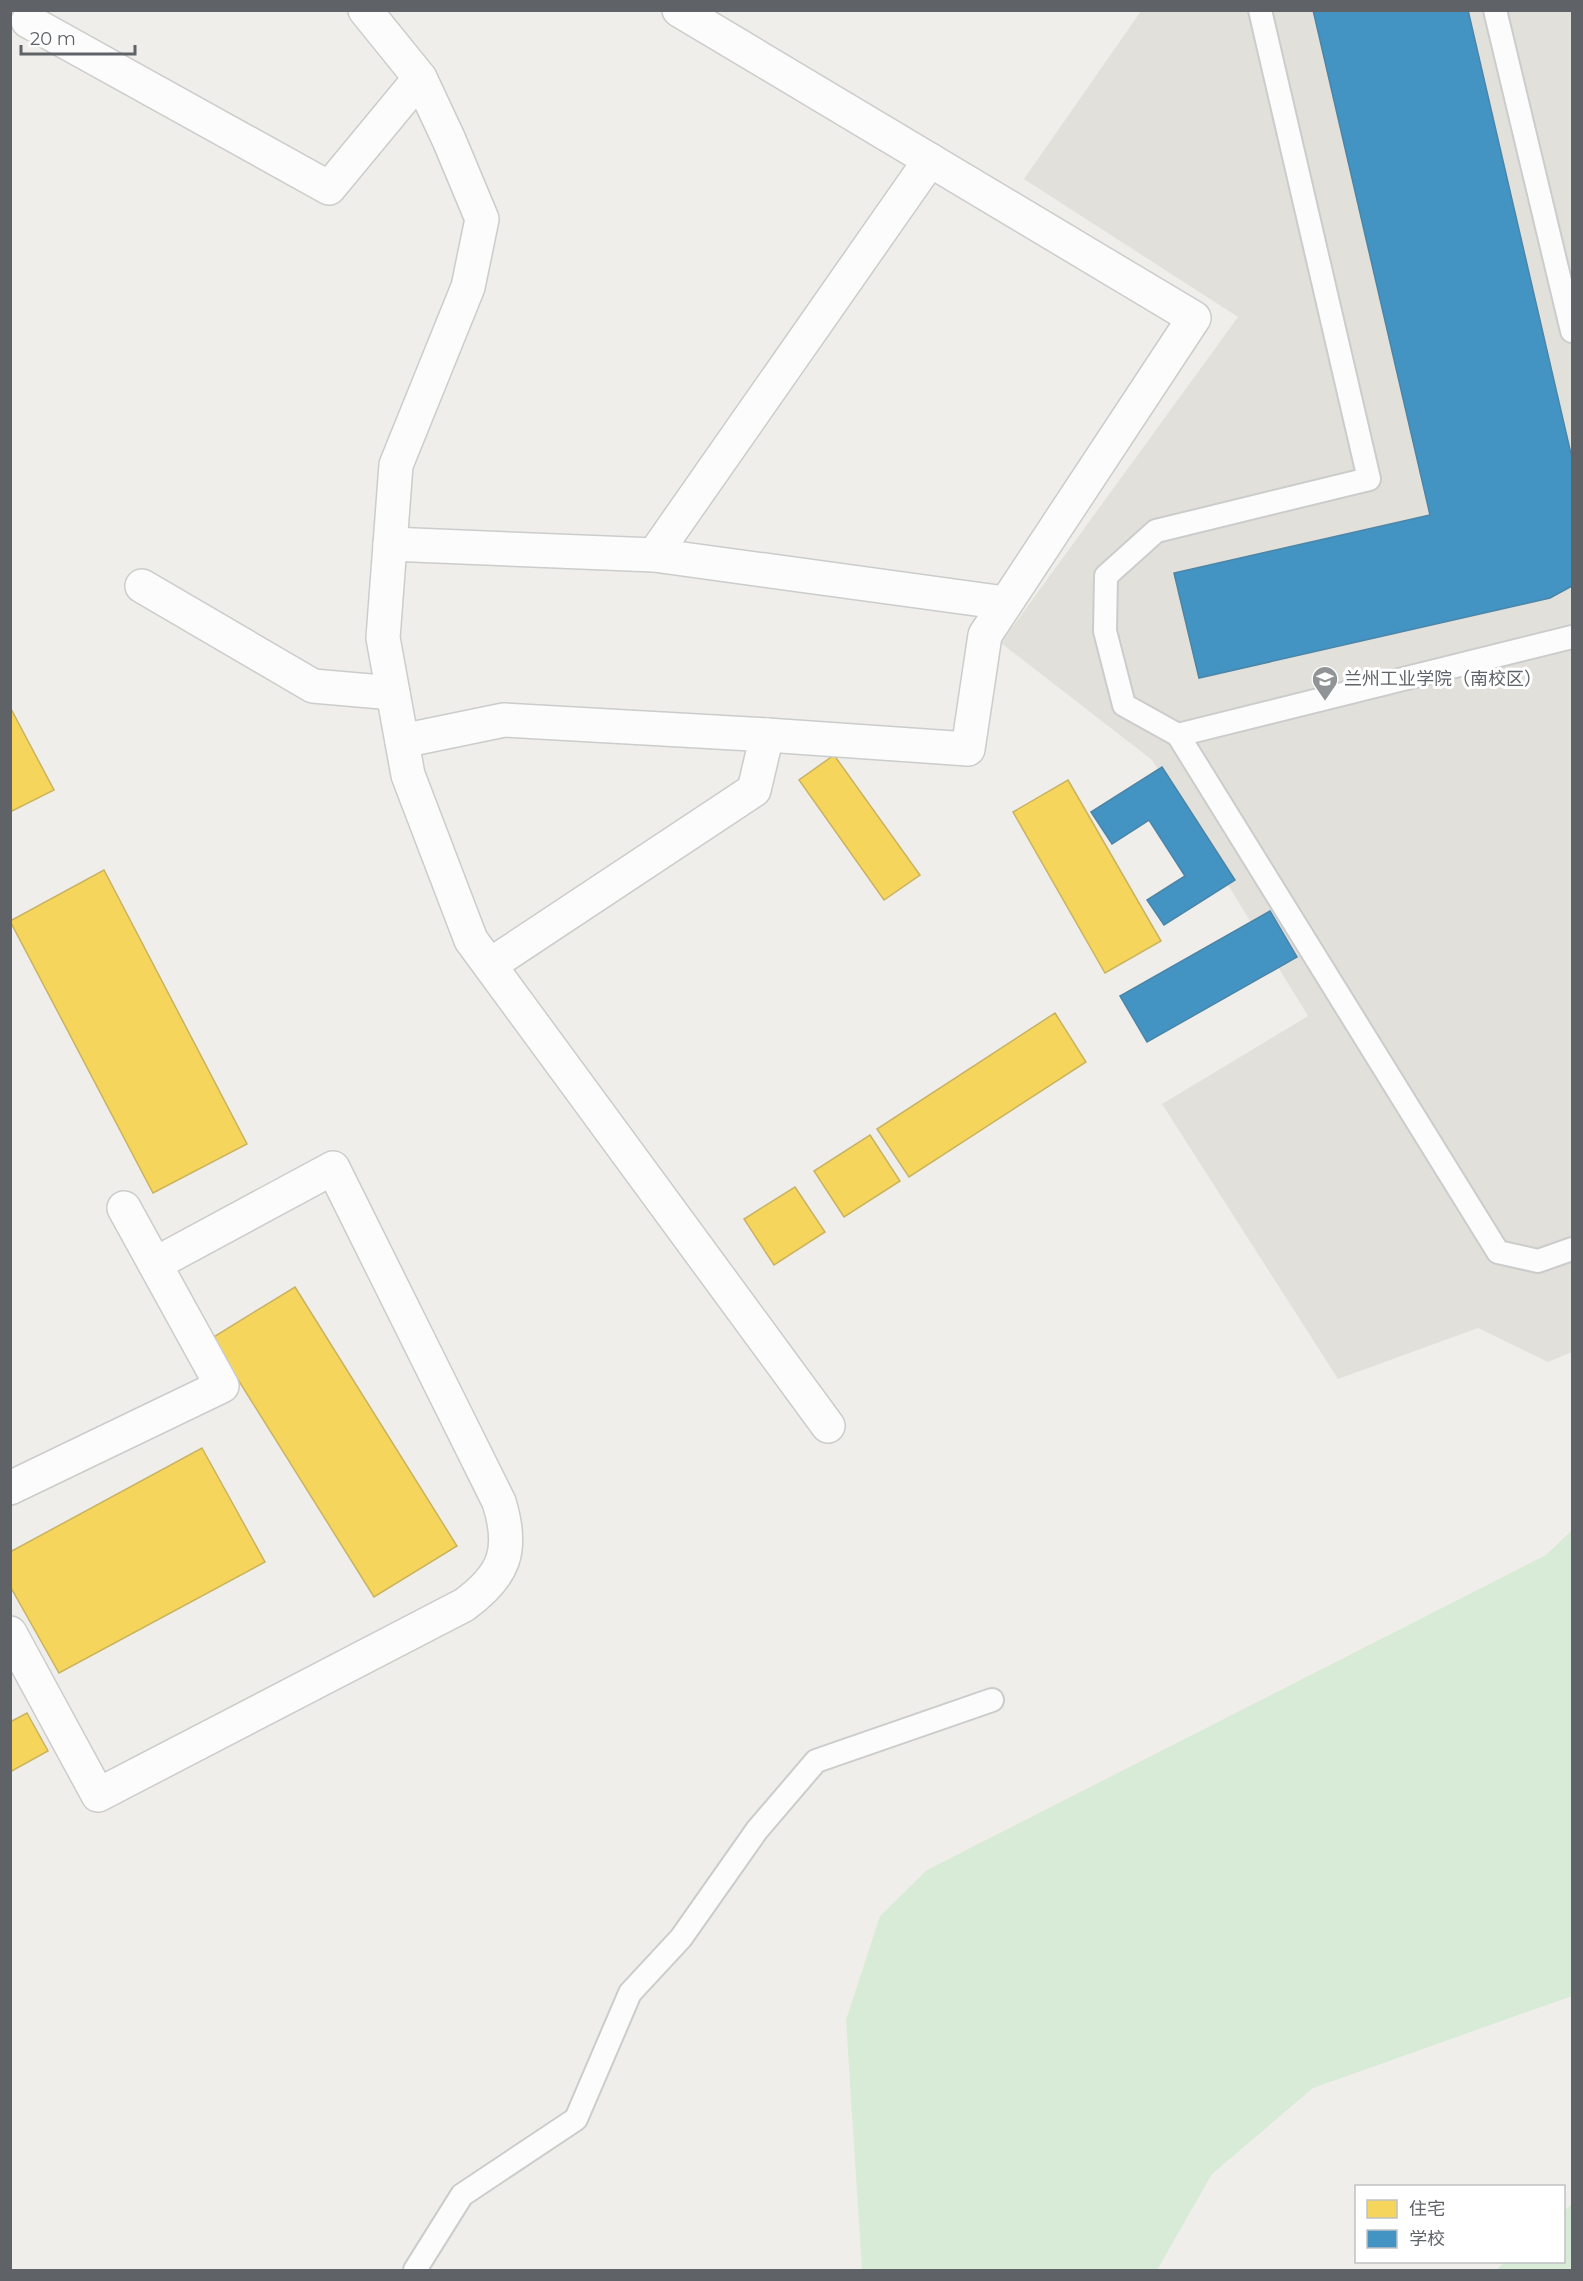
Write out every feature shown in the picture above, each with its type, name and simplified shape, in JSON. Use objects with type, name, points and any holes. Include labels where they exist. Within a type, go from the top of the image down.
[{"type":"street","points":[[365,10],[420,78],[482,219],[468,287],[396,465],[382,639],[408,775],[471,940],[828,1425]]},
{"type":"street","points":[[402,741],[504,720],[968,749],[985,634],[1194,318],[679,10]]},
{"type":"street","points":[[29,21],[329,188],[420,78]]},
{"type":"street","points":[[654,555],[930,160]]},
{"type":"street","points":[[390,544],[654,555],[1005,603]]},
{"type":"street","points":[[142,586],[313,686],[393,693]]},
{"type":"street","points":[[490,965],[754,790],[767,735]]},
{"type":"street","points":[[10,1633],[98,1795],[464,1605],[484,1590],[498,1572],[506,1549],[506,1525],[499,1502],[333,1168],[155,1264]]},
{"type":"street","points":[[10,1488],[222,1386],[124,1208]]},
{"type":"lane","points":[[1260,10],[1369,478],[1156,531],[1106,576],[1105,631],[1124,705],[1178,735],[1498,1252],[1538,1261],[1572,1249]]},
{"type":"lane","points":[[1495,10],[1572,331]]},
{"type":"lane","points":[[1178,735],[1572,637]]},
{"type":"lane","points":[[415,2271],[462,2195],[576,2119],[630,1993],[681,1938],[757,1830],[816,1761],[992,1700]]},
{"type":"shaded area","name":"兰州工业学院（南校区）","points":[[1141,11],[1572,11],[1572,1352],[1548,1362],[1478,1328],[1338,1379],[1162,1104],[1308,1016],[1152,760],[1001,643],[1238,317],[1024,179]]},
{"type":"green space","points":[[1572,1530],[1572,1996],[1313,2088],[1212,2174],[1157,2270],[862,2270],[846,2020],[880,1916],[927,1870],[1546,1555]]},
{"type":"green space","points":[[1572,2204],[1572,2270],[1497,2270],[1503,2263],[1565,2263],[1565,2210]]},
{"type":"building: 住宅","points":[[10,707],[54,790],[10,812]]},
{"type":"building: 住宅","points":[[834,755],[920,875],[884,900],[799,780]]},
{"type":"building: 住宅","points":[[1068,780],[1161,941],[1105,973],[1013,812]]},
{"type":"building: 住宅","points":[[104,870],[247,1144],[153,1193],[10,921]]},
{"type":"building: 住宅","points":[[1055,1013],[1086,1062],[909,1177],[877,1129]]},
{"type":"building: 住宅","points":[[870,1135],[900,1181],[844,1217],[814,1171]]},
{"type":"building: 住宅","points":[[795,1187],[825,1232],[774,1265],[744,1219]]},
{"type":"building: 住宅","points":[[295,1287],[457,1546],[374,1597],[212,1338]]},
{"type":"building: 住宅","points":[[202,1448],[265,1562],[59,1673],[10,1586],[10,1552]]},
{"type":"building: 住宅","points":[[27,1713],[48,1751],[10,1772],[10,1722]]},
{"type":"building: 学校","points":[[1313,10],[1468,10],[1572,458],[1572,586],[1550,598],[1199,678],[1174,573],[1430,515]]},
{"type":"building: 学校","points":[[1162,767],[1235,880],[1164,925],[1147,900],[1185,876],[1149,820],[1112,844],[1091,812]]},
{"type":"building: 学校","points":[[1270,911],[1297,957],[1147,1042],[1120,996]]},
{"type":"place","name":"兰州工业学院（南校区）","points":[[1325,702]]}]
